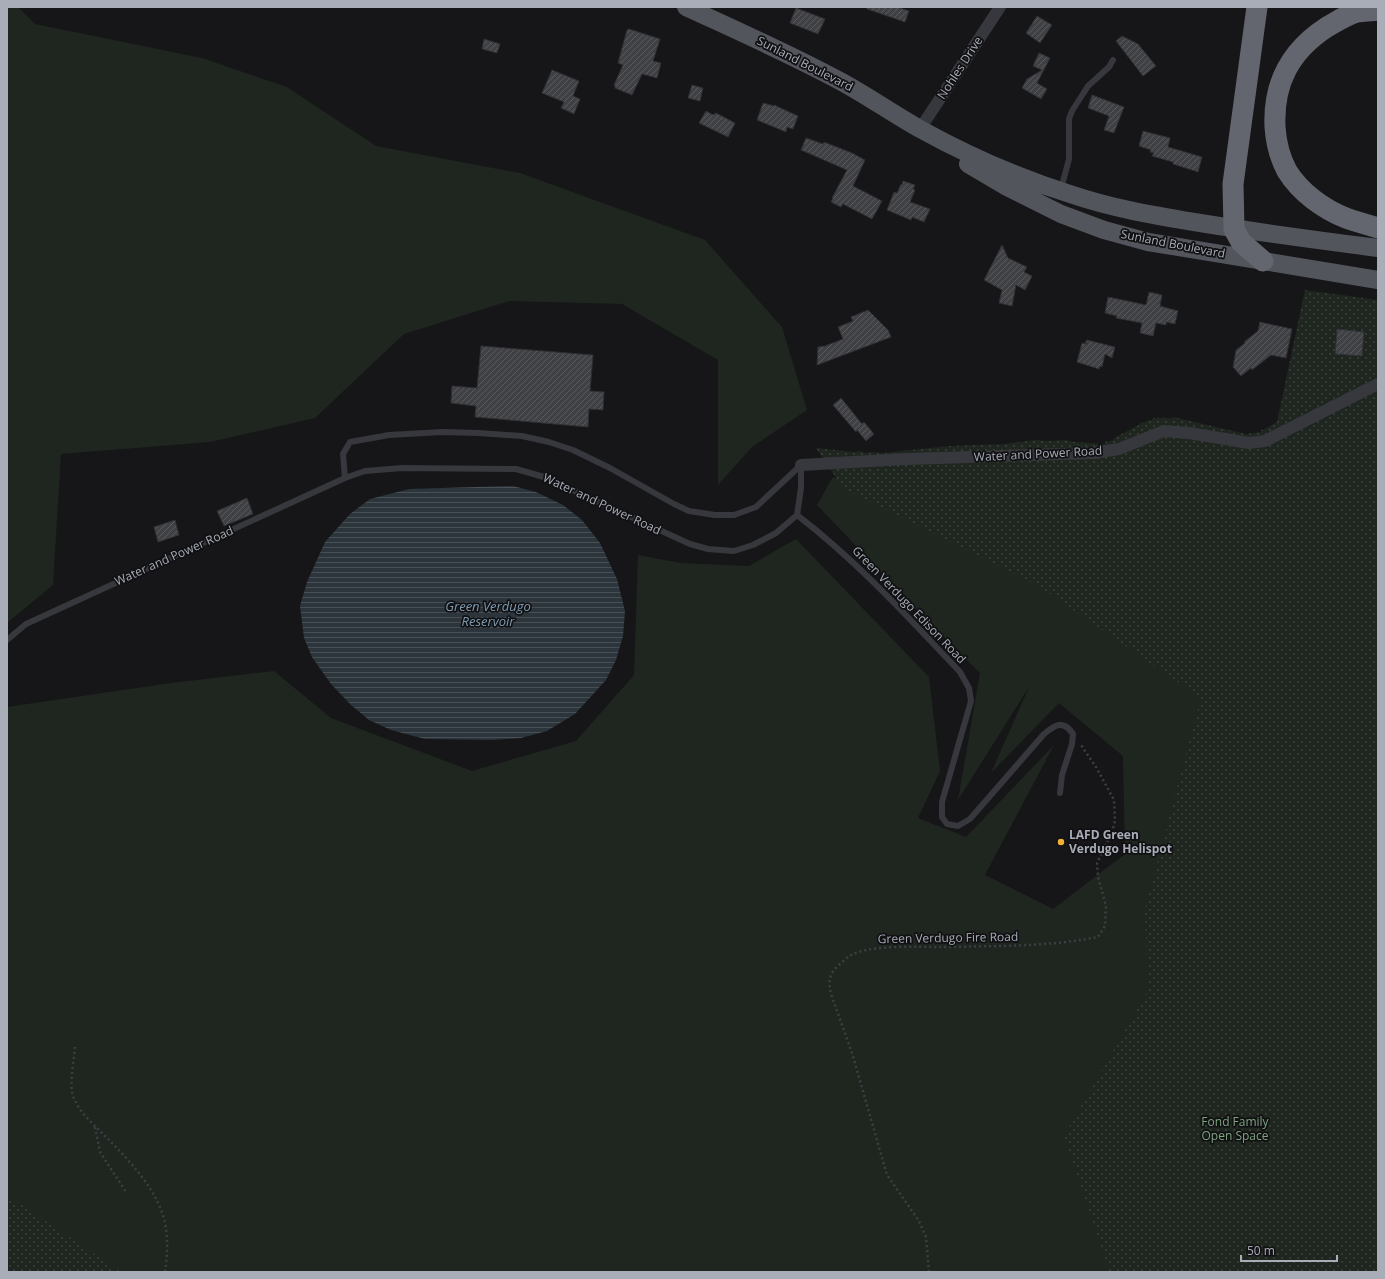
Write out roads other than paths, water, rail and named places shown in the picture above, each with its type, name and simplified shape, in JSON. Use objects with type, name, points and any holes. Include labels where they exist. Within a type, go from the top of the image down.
[{"type":"highway","points":[[1257,7],[1233,184],[1234,229],[1241,242],[1263,261]]},
{"type":"highway","points":[[1378,10],[1356,12],[1337,21],[1316,34],[1301,48],[1290,62],[1282,80],[1276,99],[1275,117],[1276,136],[1280,155],[1287,171],[1310,197],[1345,218],[1378,228]]},
{"type":"main road","name":"Sunland Boulevard","points":[[686,7],[810,65],[861,92],[920,129],[959,149],[1011,172],[1061,191],[1111,207],[1234,229],[1378,248]]},
{"type":"main road","name":"Sunland Boulevard","points":[[920,129],[953,155],[1006,186],[1061,214],[1104,230],[1148,242],[1378,280]]},
{"type":"street","name":"Nohles Drive","points":[[920,129],[1000,7]]},
{"type":"street","name":"Water and Power Road","points":[[801,465],[906,459],[1094,453],[1119,449],[1164,431],[1189,433],[1249,443],[1265,441],[1378,384]]},
{"type":"lane","points":[[1061,191],[1069,159],[1069,119],[1072,111],[1088,86],[1109,67],[1113,60]]},
{"type":"lane","points":[[345,478],[342,454],[350,442],[389,435],[443,432],[522,436],[549,442],[573,450],[610,468],[689,511],[715,515],[734,515],[756,507],[801,465]]},
{"type":"lane","points":[[797,515],[801,488],[801,465]]},
{"type":"lane","name":"Water and Power Road","points":[[7,640],[26,624],[345,478],[365,471],[402,468],[516,469],[551,479],[690,544],[708,549],[734,551],[753,545],[776,533],[797,515]]},
{"type":"lane","name":"Green Verdugo Edison Road","points":[[797,515],[840,550],[868,576],[960,672],[969,688],[972,701],[942,802],[942,817],[946,824],[958,826],[970,819],[1044,734],[1053,726],[1062,724],[1068,727],[1073,734],[1072,744],[1062,775],[1060,793]]},
{"type":"water","name":"Green Verdugo Reservoir","points":[[513,486],[536,492],[563,505],[582,520],[600,543],[617,579],[625,611],[623,636],[616,660],[606,680],[575,714],[547,731],[521,738],[493,740],[425,739],[391,730],[369,720],[351,705],[331,684],[312,657],[304,638],[300,606],[307,582],[325,542],[350,514],[370,499],[409,489]]},
{"type":"place","name":"LAFD Green Verdugo Helispot","points":[[1061,842]]},
{"type":"park label","name":"Fond Family Open Space","points":[[1235,1129]]}]
